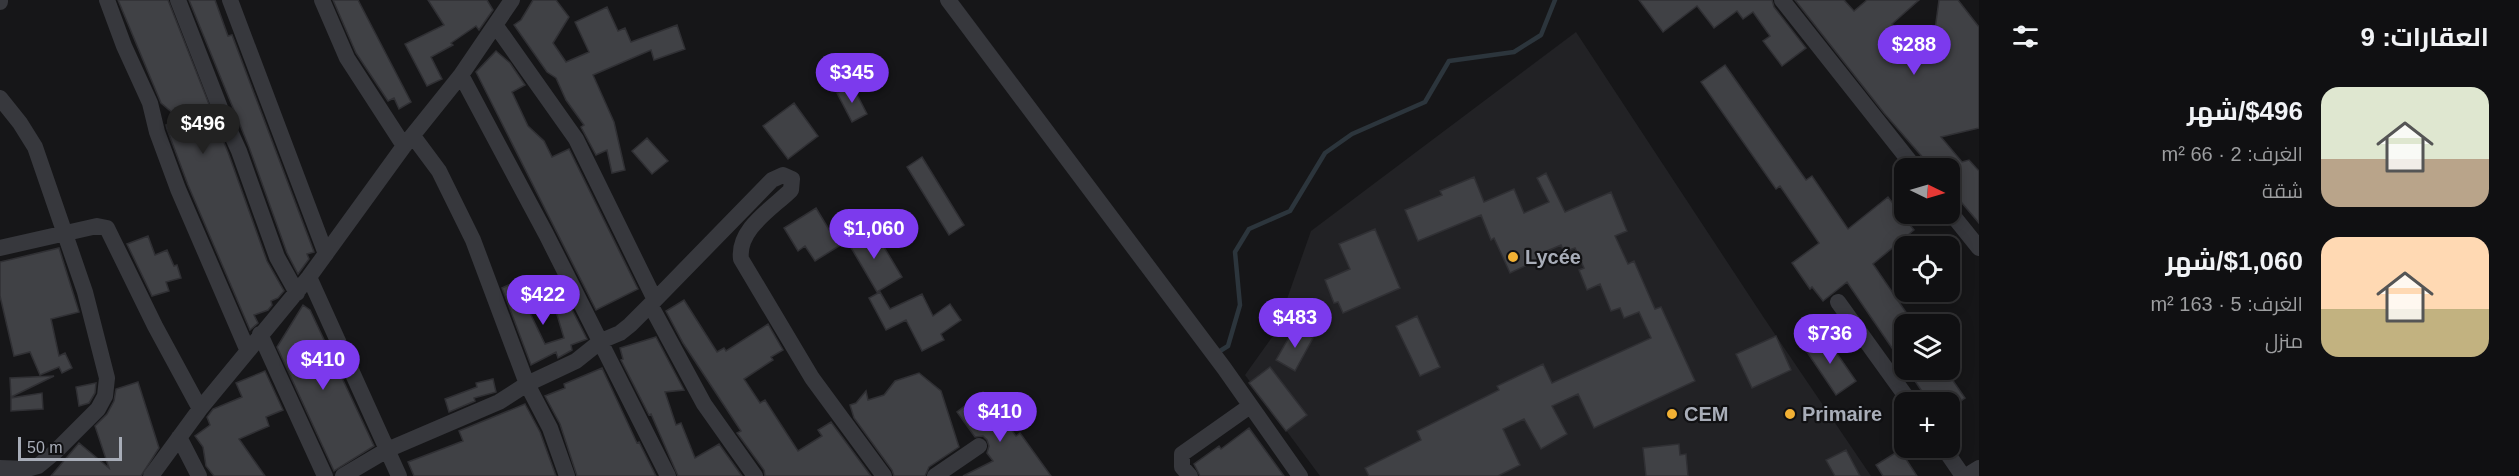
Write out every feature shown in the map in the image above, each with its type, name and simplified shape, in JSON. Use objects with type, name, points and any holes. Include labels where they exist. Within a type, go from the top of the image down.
[{"type":"street","points":[[107,0],[124,46],[150,103],[157,132],[178,189],[247,349]]},
{"type":"street","points":[[178,0],[224,118],[246,167],[277,257],[297,293]]},
{"type":"street","points":[[230,0],[326,254]]},
{"type":"street","points":[[322,0],[347,58],[409,141],[439,171],[472,240],[527,384],[550,428],[567,476]]},
{"type":"street","points":[[948,0],[1300,476]]},
{"type":"street","points":[[1782,0],[1907,158]]},
{"type":"street","points":[[151,476],[247,349],[297,293],[409,141],[461,75],[496,26],[505,4]]},
{"type":"street","points":[[496,26],[576,139],[653,303],[704,404],[755,476]]},
{"type":"street","points":[[461,75],[601,341],[668,476]]},
{"type":"street","points":[[0,98],[35,147],[85,292],[106,378],[105,396],[98,409],[84,425],[38,466],[27,469],[0,468]]},
{"type":"street","points":[[343,476],[387,450],[499,402],[527,384],[576,361],[601,341],[620,333],[653,303],[772,180],[783,175],[792,179],[791,190],[766,211],[744,239],[741,246],[741,259],[812,378],[884,476]]},
{"type":"street","points":[[1960,224],[1979,248]]},
{"type":"street","points":[[0,248],[97,226],[107,228],[155,326],[200,409]]},
{"type":"street","points":[[309,277],[399,476]]},
{"type":"street","points":[[1838,302],[1903,392]]},
{"type":"street","points":[[260,334],[325,476]]},
{"type":"street","points":[[1190,476],[1182,466],[1182,454],[1250,406]]},
{"type":"street","points":[[179,437],[200,476]]},
{"type":"street","points":[[935,476],[979,446]]},
{"type":"street","points":[[1951,458],[1965,476],[1979,468]]},
{"type":"shaded area","name":"Lycée","points":[[1576,32],[1871,476],[1320,476],[1245,375],[1275,333],[1311,231]]},
{"type":"building","points":[[118,0],[168,0],[229,155],[267,261],[284,291],[278,298],[271,301],[272,305],[268,310],[254,315],[258,323],[250,330],[188,185],[167,129],[166,125],[181,120],[161,103]]},
{"type":"building","points":[[189,0],[215,0],[228,36],[232,35],[314,252],[307,254],[309,259],[298,274],[287,253],[249,147]]},
{"type":"building","points":[[333,0],[358,0],[411,102],[399,109],[394,98],[388,101],[356,53]]},
{"type":"building","points":[[428,0],[487,0],[493,10],[479,30],[476,26],[451,43],[453,45],[431,57],[442,79],[427,86],[405,44],[444,25]]},
{"type":"building","points":[[533,0],[556,0],[569,17],[553,43],[566,62],[589,52],[575,22],[607,7],[618,31],[625,28],[631,42],[677,25],[685,49],[654,60],[651,50],[593,75],[614,122],[625,170],[612,173],[607,150],[596,155],[581,127],[584,125],[566,100],[556,78],[547,72],[514,25],[521,20]]},
{"type":"building","points":[[1639,0],[1772,0],[1774,7],[1806,48],[1782,66],[1763,41],[1770,36],[1753,12],[1743,19],[1737,11],[1714,28],[1697,6],[1663,32]]},
{"type":"building","points":[[1795,0],[1844,0],[1854,11],[1867,0],[1919,0],[1892,24],[1913,48],[1944,41],[1935,30],[1939,0],[1958,0],[1979,27],[1979,128],[1941,137],[1959,158],[1923,158],[1884,113]]},
{"type":"building","points":[[496,51],[510,63],[525,85],[512,92],[528,126],[544,141],[552,157],[569,149],[638,289],[596,310],[476,72]]},
{"type":"building","points":[[1725,65],[1806,180],[1812,176],[1848,229],[1888,197],[1894,205],[1894,224],[1909,224],[1914,230],[1907,236],[1894,236],[1894,247],[1873,264],[1894,295],[1894,302],[1899,302],[1907,314],[1894,314],[1894,351],[1847,282],[1823,301],[1812,287],[1810,289],[1792,263],[1819,243],[1780,186],[1776,189],[1701,82]]},
{"type":"building","points":[[852,85],[867,114],[852,122],[837,93]]},
{"type":"building","points":[[794,103],[818,136],[788,159],[763,126]]},
{"type":"building","points":[[647,138],[668,161],[652,174],[632,151]]},
{"type":"building","points":[[922,157],[964,225],[949,235],[907,167]]},
{"type":"building","points":[[1960,160],[1962,162],[1969,160],[1979,171],[1979,223],[1960,201]]},
{"type":"building","points":[[1546,173],[1565,212],[1611,192],[1627,231],[1615,236],[1628,264],[1634,261],[1655,309],[1661,307],[1695,381],[1594,428],[1578,394],[1552,406],[1567,434],[1541,449],[1524,419],[1503,429],[1520,465],[1498,476],[1369,476],[1365,468],[1421,440],[1417,431],[1499,390],[1497,386],[1543,364],[1552,383],[1651,338],[1639,312],[1624,318],[1620,308],[1611,311],[1600,284],[1587,290],[1579,270],[1584,268],[1575,248],[1564,252],[1561,245],[1540,254],[1542,258],[1510,273],[1494,238],[1491,240],[1481,215],[1418,241],[1405,210],[1442,195],[1440,191],[1474,177],[1484,202],[1514,189],[1524,213],[1549,202],[1537,178]]},
{"type":"building","points":[[816,208],[839,246],[815,261],[805,246],[798,251],[784,228]]},
{"type":"building","points":[[1375,229],[1400,288],[1343,313],[1338,302],[1334,303],[1325,280],[1350,269],[1339,244]]},
{"type":"building","points":[[862,230],[867,237],[875,232],[902,277],[877,292],[846,239]]},
{"type":"building","points":[[148,236],[155,255],[167,250],[174,266],[177,265],[181,278],[166,282],[169,291],[152,296],[127,244]]},
{"type":"building","points":[[59,248],[79,312],[51,319],[59,356],[65,353],[72,368],[62,373],[59,367],[40,375],[30,352],[14,356],[0,296],[0,262]]},
{"type":"building","points":[[515,282],[545,344],[564,338],[552,298],[564,294],[587,339],[571,345],[572,350],[558,358],[556,352],[531,365],[502,288]]},
{"type":"building","points":[[880,292],[890,309],[922,294],[933,316],[950,304],[961,320],[941,334],[944,340],[922,351],[906,320],[886,330],[869,298]]},
{"type":"building","points":[[684,300],[717,352],[724,348],[726,351],[768,324],[783,350],[771,357],[773,360],[744,379],[760,403],[765,400],[798,451],[822,436],[818,430],[831,422],[871,476],[765,476],[764,470],[737,433],[741,431],[683,343],[666,311]]},
{"type":"building","points":[[303,305],[310,310],[374,446],[334,471],[277,347]]},
{"type":"building","points":[[1417,316],[1440,367],[1420,376],[1396,326]]},
{"type":"building","points":[[1295,327],[1313,338],[1295,371],[1276,360]]},
{"type":"building","points":[[1824,335],[1856,381],[1836,395],[1805,349]]},
{"type":"building","points":[[1776,336],[1791,370],[1752,388],[1736,354]]},
{"type":"building","points":[[656,337],[684,390],[665,392],[676,425],[681,423],[695,458],[719,444],[742,476],[678,476],[651,414],[649,415],[621,360],[623,359],[620,348]]},
{"type":"building","points":[[1270,367],[1307,415],[1286,431],[1249,383]]},
{"type":"building","points":[[602,368],[637,443],[639,442],[656,476],[577,476],[560,424],[545,396],[565,388],[564,384]]},
{"type":"building","points":[[265,371],[283,410],[266,417],[269,426],[239,439],[265,476],[214,476],[206,466],[203,447],[195,436],[210,425],[207,417],[213,409],[242,397],[236,383]]},
{"type":"building","points":[[919,373],[941,391],[959,447],[929,467],[925,476],[894,476],[854,418],[850,405],[856,403],[866,391],[868,400],[884,395],[895,381]]},
{"type":"building","points":[[54,376],[11,397],[10,378]]},
{"type":"building","points":[[493,379],[496,392],[474,398],[475,401],[449,412],[445,399],[477,387],[476,383]]},
{"type":"building","points":[[1914,380],[1953,380],[1965,398],[1960,401],[1960,392],[1922,392]]},
{"type":"building","points":[[138,382],[159,448],[141,476],[51,476],[79,443],[109,468],[95,426],[107,414],[114,401],[116,389]]},
{"type":"building","points":[[96,383],[95,393],[89,403],[79,406],[76,387]]},
{"type":"building","points":[[983,392],[1016,436],[1020,433],[1051,476],[963,476],[993,461],[987,453],[989,446],[987,440],[983,436],[975,437],[957,412]]},
{"type":"building","points":[[42,393],[43,409],[11,411],[11,398]]},
{"type":"building","points":[[525,404],[540,432],[556,476],[414,476],[408,462],[463,441],[459,431]]},
{"type":"building","points":[[1249,428],[1284,476],[1200,476],[1194,464],[1219,446],[1221,449]]},
{"type":"building","points":[[1679,444],[1680,455],[1686,454],[1688,476],[1646,476],[1643,448]]},
{"type":"building","points":[[1846,450],[1860,476],[1835,476],[1826,460]]},
{"type":"building","points":[[1894,454],[1894,458],[1905,458],[1917,476],[1883,476],[1876,465]]},
{"type":"waterway","points":[[1220,351],[1228,346],[1240,305],[1235,252],[1249,229],[1290,211],[1325,153],[1352,134],[1425,102],[1449,61],[1514,52],[1541,35],[1555,0]]},
{"type":"place","name":"Lycée","points":[[1513,257]]},
{"type":"place","name":"CEM","points":[[1672,414]]},
{"type":"place","name":"Primaire","points":[[1790,414]]}]
